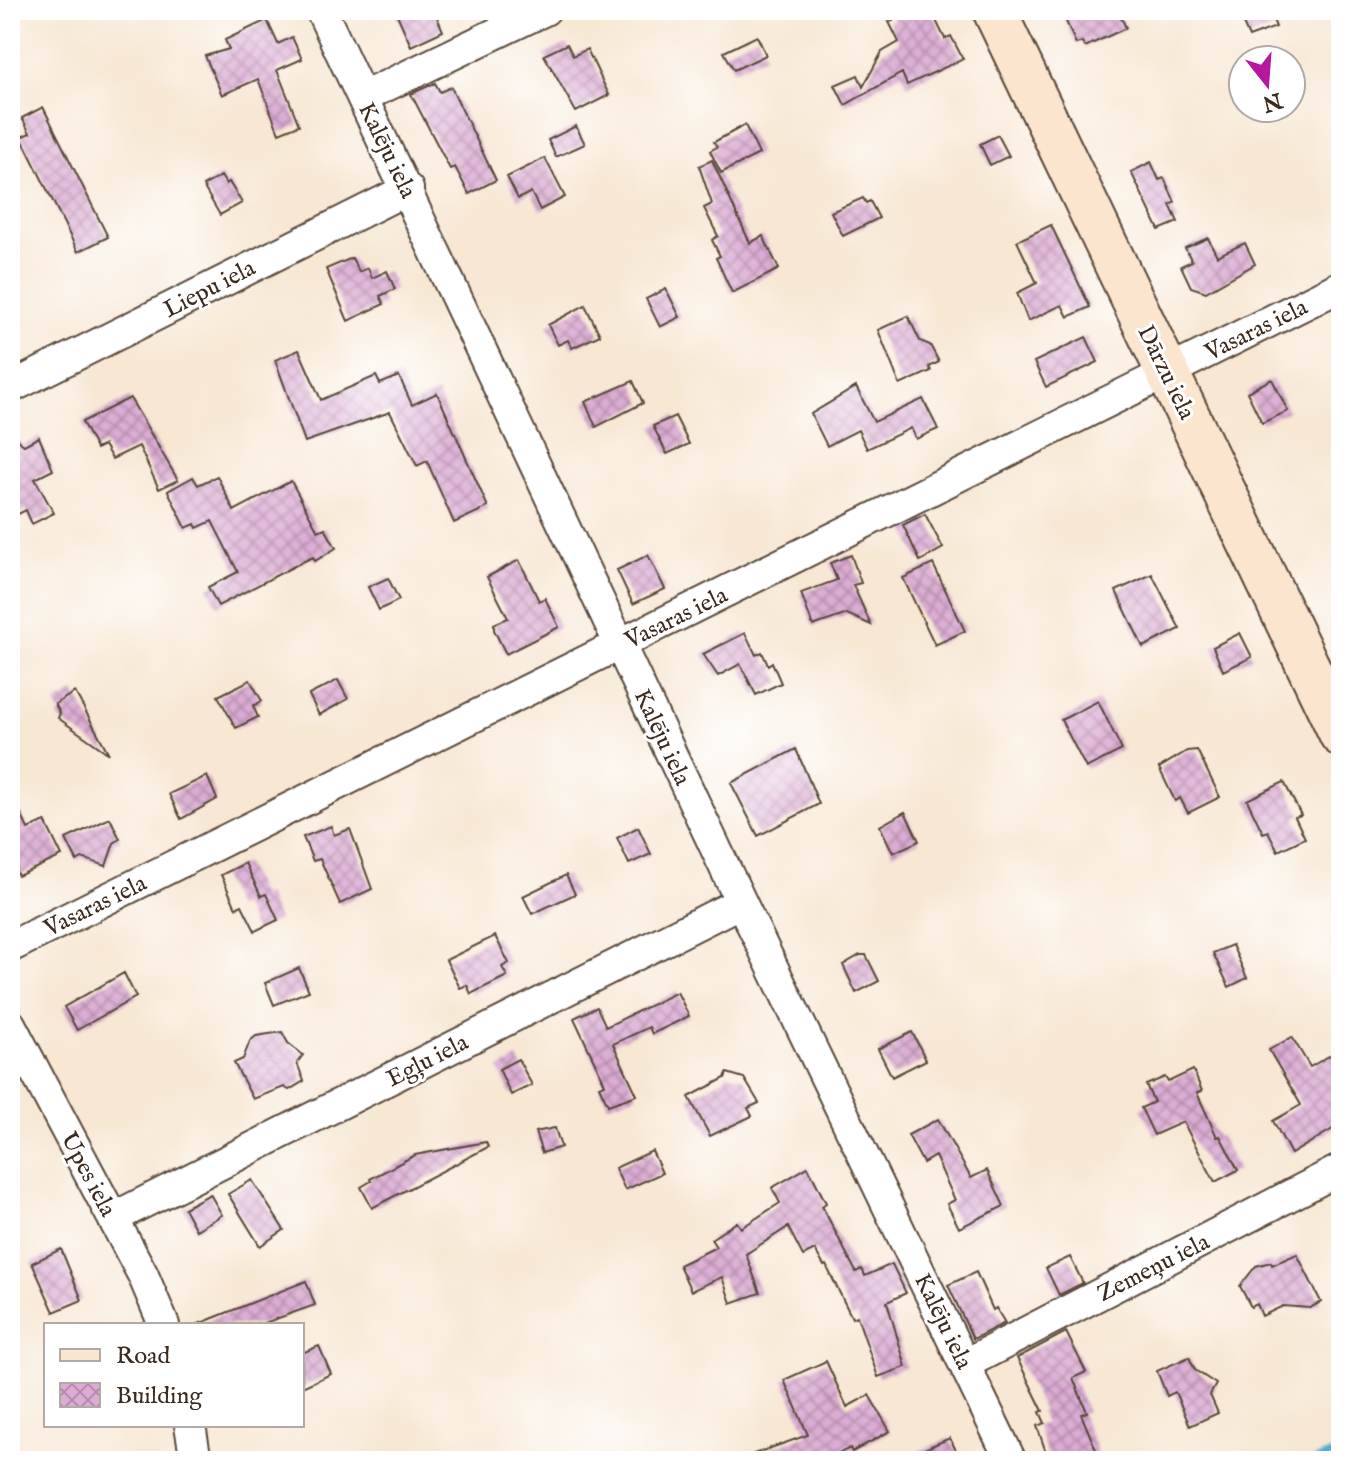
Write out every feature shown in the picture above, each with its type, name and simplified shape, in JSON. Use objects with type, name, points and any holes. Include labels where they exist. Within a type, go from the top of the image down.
[{"type":"main road","name":"Dārzu iela","points":[[994,10],[1341,735]]},
{"type":"street","name":"Kalēju iela","points":[[321,10],[408,189],[741,902],[1011,1461]]},
{"type":"street","points":[[363,97],[545,10]]},
{"type":"street","name":"Liepu iela","points":[[10,388],[408,189]]},
{"type":"street","name":"Vasaras iela","points":[[10,947],[1341,286]]},
{"type":"street","name":"Egļu iela","points":[[113,1218],[741,902]]},
{"type":"street","name":"Upes iela","points":[[10,1024],[143,1275],[163,1323]]},
{"type":"street","name":"Zemeņu iela","points":[[965,1364],[1341,1169]]},
{"type":"street","points":[[190,1427],[196,1461]]},
{"type":"building","points":[[395,10],[434,10],[443,31],[411,46]]},
{"type":"building","points":[[894,10],[908,14],[931,10],[945,39],[951,36],[963,59],[907,85],[902,73],[845,105],[835,85],[858,75],[863,87],[882,52],[899,42],[889,22],[893,21]]},
{"type":"building","points":[[1061,10],[1118,10],[1126,28],[1085,47],[1082,42],[1076,44]]},
{"type":"building","points":[[1237,10],[1269,10],[1276,27],[1249,37]]},
{"type":"building","points":[[267,20],[278,44],[292,37],[302,59],[277,70],[299,125],[279,133],[258,79],[222,95],[205,56],[229,49],[225,40]]},
{"type":"building","points":[[757,36],[766,55],[734,70],[724,52]]},
{"type":"building","points":[[567,44],[573,56],[587,49],[609,95],[576,112],[544,55]]},
{"type":"building","points":[[435,83],[440,92],[451,87],[496,180],[469,194],[455,167],[450,169],[411,94]]},
{"type":"building","points":[[43,107],[108,237],[78,252],[21,137],[30,133],[22,118]]},
{"type":"building","points":[[745,125],[759,154],[721,173],[710,151],[717,147],[714,142]]},
{"type":"building","points":[[576,126],[585,144],[556,157],[548,140]]},
{"type":"building","points":[[998,135],[1009,156],[990,165],[980,144]]},
{"type":"building","points":[[545,158],[565,197],[540,210],[531,192],[518,199],[507,177]]},
{"type":"building","points":[[712,160],[750,243],[763,236],[779,269],[732,293],[716,258],[720,256],[712,240],[718,236],[704,208],[712,204],[699,166]]},
{"type":"building","points":[[1151,162],[1159,180],[1164,178],[1175,202],[1170,205],[1178,222],[1159,230],[1131,172]]},
{"type":"building","points":[[221,176],[226,184],[229,182],[242,203],[220,215],[203,186]]},
{"type":"building","points":[[863,198],[866,203],[870,201],[879,218],[843,236],[831,212]]},
{"type":"building","points":[[1051,225],[1090,307],[1068,317],[1062,305],[1028,321],[1017,293],[1037,283],[1017,241]]},
{"type":"building","points":[[1208,238],[1217,256],[1245,243],[1255,264],[1206,292],[1191,287],[1181,266],[1192,261],[1185,248]]},
{"type":"building","points":[[352,258],[359,272],[368,268],[372,278],[387,271],[395,289],[380,296],[384,304],[348,321],[326,269]]},
{"type":"building","points":[[666,289],[680,317],[660,327],[646,299]]},
{"type":"building","points":[[585,305],[600,335],[572,348],[568,340],[558,345],[548,325]]},
{"type":"building","points":[[908,316],[920,341],[930,345],[939,362],[929,367],[931,371],[900,385],[878,330]]},
{"type":"building","points":[[1086,337],[1098,362],[1046,387],[1034,362]]},
{"type":"building","points":[[299,350],[321,400],[376,376],[380,384],[399,376],[412,405],[437,393],[488,507],[454,523],[427,461],[417,466],[390,412],[305,442],[275,360]]},
{"type":"building","points":[[1272,379],[1288,411],[1262,423],[1247,392]]},
{"type":"building","points":[[633,381],[643,403],[596,427],[585,402]]},
{"type":"building","points":[[856,387],[874,422],[923,399],[938,429],[916,439],[911,428],[867,449],[858,430],[827,446],[811,414]]},
{"type":"building","points":[[130,398],[178,480],[159,489],[139,446],[112,459],[104,445],[96,449],[82,422]]},
{"type":"building","points":[[675,416],[689,444],[667,454],[653,426]]},
{"type":"building","points":[[11,435],[24,445],[39,437],[53,470],[35,479],[54,513],[32,524],[26,510],[10,518]]},
{"type":"building","points":[[217,476],[234,511],[291,481],[318,531],[325,528],[336,548],[315,561],[313,557],[302,562],[218,606],[208,587],[238,572],[212,521],[197,528],[195,524],[186,528],[168,491],[193,477],[198,485]]},
{"type":"building","points":[[925,514],[943,548],[920,561],[903,525]]},
{"type":"building","points":[[648,555],[665,589],[633,604],[617,570]]},
{"type":"building","points":[[851,555],[861,583],[853,585],[871,625],[847,614],[813,626],[801,593],[837,580],[830,563]]},
{"type":"building","points":[[519,560],[539,601],[545,598],[559,627],[506,654],[494,624],[508,618],[487,577]]},
{"type":"building","points":[[933,564],[965,631],[935,645],[903,578]]},
{"type":"building","points":[[1152,574],[1180,629],[1143,647],[1116,591]]},
{"type":"building","points":[[388,578],[399,600],[379,610],[368,587]]},
{"type":"building","points":[[745,633],[756,655],[762,652],[768,665],[772,662],[781,683],[756,695],[740,664],[718,676],[703,654]]},
{"type":"building","points":[[1240,633],[1252,657],[1223,671],[1213,647]]},
{"type":"building","points":[[250,680],[262,701],[253,706],[258,717],[236,728],[218,696]]},
{"type":"building","points":[[338,680],[348,699],[319,715],[309,695]]},
{"type":"building","points":[[75,692],[109,754],[58,718],[60,713],[55,704]]},
{"type":"building","points":[[1098,701],[1122,750],[1086,768],[1061,720]]},
{"type":"building","points":[[796,749],[819,804],[758,836],[731,783]]},
{"type":"building","points":[[1197,750],[1220,797],[1188,813],[1180,798],[1175,801],[1159,768],[1187,751]]},
{"type":"building","points":[[207,776],[217,799],[181,819],[169,794]]},
{"type":"building","points":[[1284,782],[1301,815],[1295,817],[1305,838],[1278,851],[1268,831],[1263,833],[1247,800]]},
{"type":"building","points":[[10,791],[28,829],[45,821],[62,856],[18,876],[10,858]]},
{"type":"building","points":[[905,812],[919,841],[893,853],[880,826]]},
{"type":"building","points":[[110,818],[120,839],[114,843],[106,866],[82,858],[77,861],[66,839]]},
{"type":"building","points":[[331,826],[334,835],[350,829],[372,889],[340,904],[320,859],[313,861],[303,837]]},
{"type":"building","points":[[638,827],[651,854],[629,864],[617,838]]},
{"type":"building","points":[[245,863],[261,896],[266,894],[278,920],[255,931],[242,905],[236,908],[221,875]]},
{"type":"building","points":[[566,875],[575,894],[532,914],[523,896]]},
{"type":"building","points":[[495,936],[509,963],[502,967],[507,976],[471,994],[467,985],[460,988],[446,960]]},
{"type":"building","points":[[1232,945],[1247,978],[1229,987],[1213,953]]},
{"type":"building","points":[[866,955],[879,981],[856,993],[843,965]]},
{"type":"building","points":[[299,968],[309,991],[274,1005],[265,983]]},
{"type":"building","points":[[124,973],[136,997],[77,1030],[64,1007]]},
{"type":"building","points":[[677,992],[689,1016],[652,1034],[649,1027],[613,1044],[637,1095],[608,1105],[599,1086],[605,1084],[574,1018],[597,1007],[606,1027]]},
{"type":"building","points":[[282,1032],[288,1043],[303,1055],[297,1063],[304,1081],[289,1090],[284,1087],[253,1099],[234,1063],[243,1059],[250,1041],[256,1036]]},
{"type":"building","points":[[912,1032],[926,1060],[892,1077],[878,1049]]},
{"type":"building","points":[[1292,1037],[1310,1067],[1341,1049],[1341,1124],[1291,1154],[1273,1121],[1301,1105],[1269,1050]]},
{"type":"building","points":[[518,1059],[532,1085],[511,1095],[499,1069]]},
{"type":"building","points":[[1193,1070],[1202,1091],[1197,1093],[1217,1137],[1220,1136],[1238,1170],[1215,1182],[1183,1122],[1154,1135],[1141,1108],[1154,1102],[1146,1085],[1165,1077],[1168,1082]]},
{"type":"building","points":[[727,1073],[744,1078],[759,1103],[748,1108],[752,1116],[710,1136],[689,1097],[725,1078]]},
{"type":"building","points":[[938,1119],[971,1178],[987,1170],[1004,1206],[959,1228],[947,1204],[955,1200],[935,1156],[923,1163],[908,1135]]},
{"type":"building","points":[[555,1128],[561,1147],[542,1153],[535,1132]]},
{"type":"building","points":[[486,1142],[488,1147],[372,1208],[361,1187],[415,1155]]},
{"type":"building","points":[[652,1151],[662,1173],[625,1190],[615,1168]]},
{"type":"building","points":[[808,1167],[826,1203],[822,1206],[856,1272],[862,1269],[865,1276],[892,1264],[906,1293],[887,1302],[906,1367],[878,1377],[857,1316],[852,1318],[826,1265],[815,1250],[803,1256],[788,1227],[746,1254],[760,1293],[731,1303],[722,1277],[691,1291],[679,1265],[716,1247],[711,1239],[737,1222],[741,1228],[780,1203],[772,1188]]},
{"type":"building","points":[[252,1180],[284,1230],[260,1246],[228,1194]]},
{"type":"building","points":[[210,1194],[222,1215],[196,1230],[184,1208]]},
{"type":"building","points":[[61,1249],[82,1300],[54,1312],[32,1263]]},
{"type":"building","points":[[1297,1254],[1321,1302],[1310,1308],[1283,1306],[1262,1316],[1257,1304],[1251,1307],[1240,1286],[1256,1266],[1271,1262],[1272,1265]]},
{"type":"building","points":[[1070,1257],[1083,1283],[1059,1295],[1046,1268]]},
{"type":"building","points":[[976,1272],[993,1310],[996,1308],[1005,1323],[973,1339],[948,1285]]},
{"type":"building","points":[[306,1281],[315,1305],[265,1323],[201,1323]]},
{"type":"building","points":[[1066,1332],[1086,1372],[1073,1378],[1087,1412],[1081,1414],[1097,1452],[1080,1461],[1049,1461],[1037,1426],[1045,1423],[1040,1412],[1043,1411],[1017,1358]]},
{"type":"building","points":[[319,1346],[331,1374],[304,1386],[304,1352]]},
{"type":"building","points":[[1189,1357],[1195,1370],[1216,1384],[1210,1395],[1218,1413],[1190,1426],[1175,1392],[1167,1396],[1157,1371]]},
{"type":"building","points":[[826,1361],[847,1407],[869,1395],[890,1431],[852,1452],[850,1448],[824,1461],[742,1461],[742,1458],[808,1435],[784,1380]]},
{"type":"building","points":[[950,1438],[961,1461],[896,1461]]},
{"type":"waterway","points":[[1316,1461],[1341,1451]]}]
